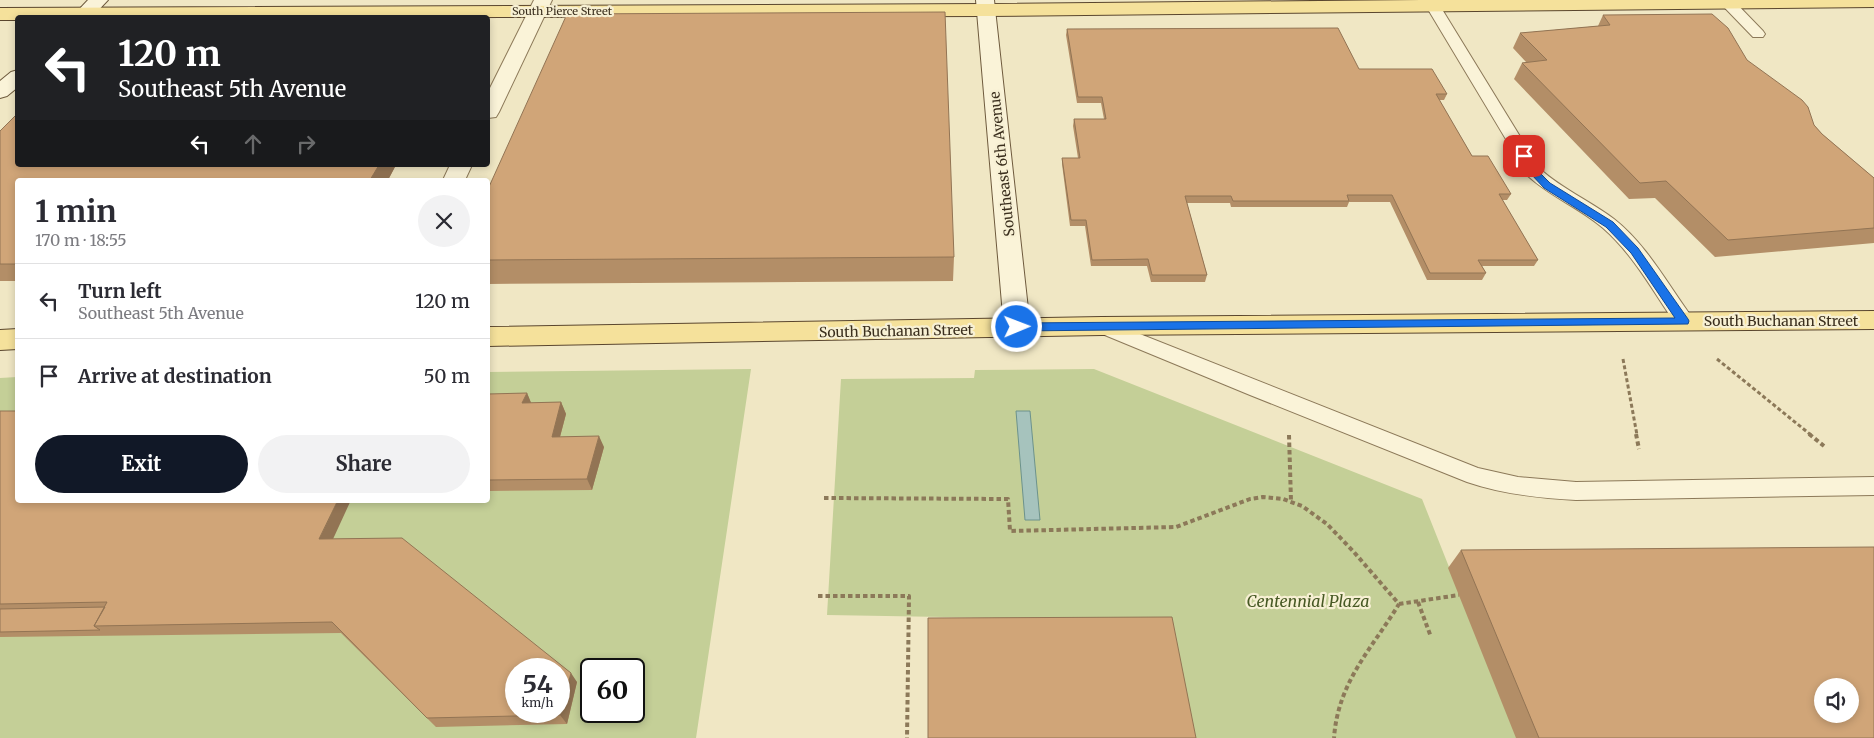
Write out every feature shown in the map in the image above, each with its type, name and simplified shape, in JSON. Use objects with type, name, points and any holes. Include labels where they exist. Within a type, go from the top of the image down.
[{"type":"main road","points":[[82,15],[99,0]]},
{"type":"main road","name":"South Pierce Street","points":[[0,14],[82,15],[540,5],[1728,3],[1874,1]]},
{"type":"main road","points":[[490,108],[540,5]]},
{"type":"main road","name":"Southeast 6th Avenue","points":[[986,5],[1017,327]]},
{"type":"main road","points":[[0,92],[15,79]]},
{"type":"main road","name":"South Buchanan Street","points":[[490,336],[790,333],[1102,326],[1874,320]]},
{"type":"main road","points":[[0,340],[15,339]]},
{"type":"lane","points":[[1431,3],[1534,172],[1547,186],[1609,224],[1634,251],[1684,321]]},
{"type":"lane","points":[[1728,3],[1758,34]]},
{"type":"lane","points":[[1102,326],[1275,397],[1475,476],[1502,484],[1560,491],[1874,486]]},
{"type":"path","points":[[1624,359],[1639,449]]},
{"type":"path","points":[[1717,359],[1824,446]]},
{"type":"path","points":[[1289,435],[1291,501]]},
{"type":"path","points":[[824,498],[1008,499],[1010,531],[1162,528],[1191,524],[1209,517],[1228,506],[1253,498],[1265,497],[1291,501],[1304,506],[1322,521],[1399,604]]},
{"type":"path","points":[[1399,604],[1458,595]]},
{"type":"path","points":[[818,596],[909,596],[907,738]]},
{"type":"path","points":[[1418,602],[1430,637]]},
{"type":"path","points":[[1334,738],[1340,702],[1349,677],[1386,627],[1399,604]]},
{"type":"green space","points":[[751,369],[696,738],[0,738],[0,378],[15,377],[15,503],[490,503],[490,372]]},
{"type":"green space","name":"Centennial Plaza","points":[[1094,369],[1422,499],[1517,738],[1194,738],[1172,621],[827,615],[841,379],[974,378],[975,370]]},
{"type":"water","points":[[1016,411],[1030,411],[1040,520],[1025,520]]},
{"type":"building","points":[[945,12],[954,257],[490,260],[490,185],[567,14]]},
{"type":"building","points":[[1712,14],[1728,28],[1747,60],[1802,100],[1808,107],[1814,125],[1822,134],[1874,178],[1874,228],[1728,240],[1666,181],[1640,183],[1522,63],[1547,60],[1520,33],[1610,25],[1603,15]]},
{"type":"building","points":[[1338,28],[1359,69],[1432,69],[1447,94],[1436,94],[1472,156],[1488,156],[1511,194],[1499,194],[1538,260],[1478,260],[1486,273],[1430,273],[1392,195],[1347,195],[1349,201],[1233,201],[1231,196],[1185,196],[1207,275],[1152,275],[1148,259],[1092,260],[1086,220],[1071,220],[1062,158],[1080,158],[1074,119],[1106,119],[1102,97],[1078,97],[1067,29]]},
{"type":"building","points":[[15,116],[15,167],[378,167],[371,178],[15,178],[15,264],[0,264],[0,131]]},
{"type":"building","points":[[527,393],[522,403],[561,402],[552,437],[599,436],[587,479],[490,480],[490,394]]},
{"type":"building","points":[[0,411],[15,411],[15,503],[337,503],[319,539],[402,538],[552,658],[505,658],[505,716],[427,718],[332,622],[94,626],[107,602],[0,604]]},
{"type":"building","points":[[1874,547],[1874,738],[1539,738],[1461,550]]},
{"type":"building","points":[[105,607],[94,626],[100,630],[0,632],[0,609]]},
{"type":"building","points":[[1172,617],[1196,738],[928,738],[928,618]]},
{"type":"route","points":[[1017,327],[1684,321],[1634,251],[1609,224],[1547,186],[1534,172],[1524,156]]}]
